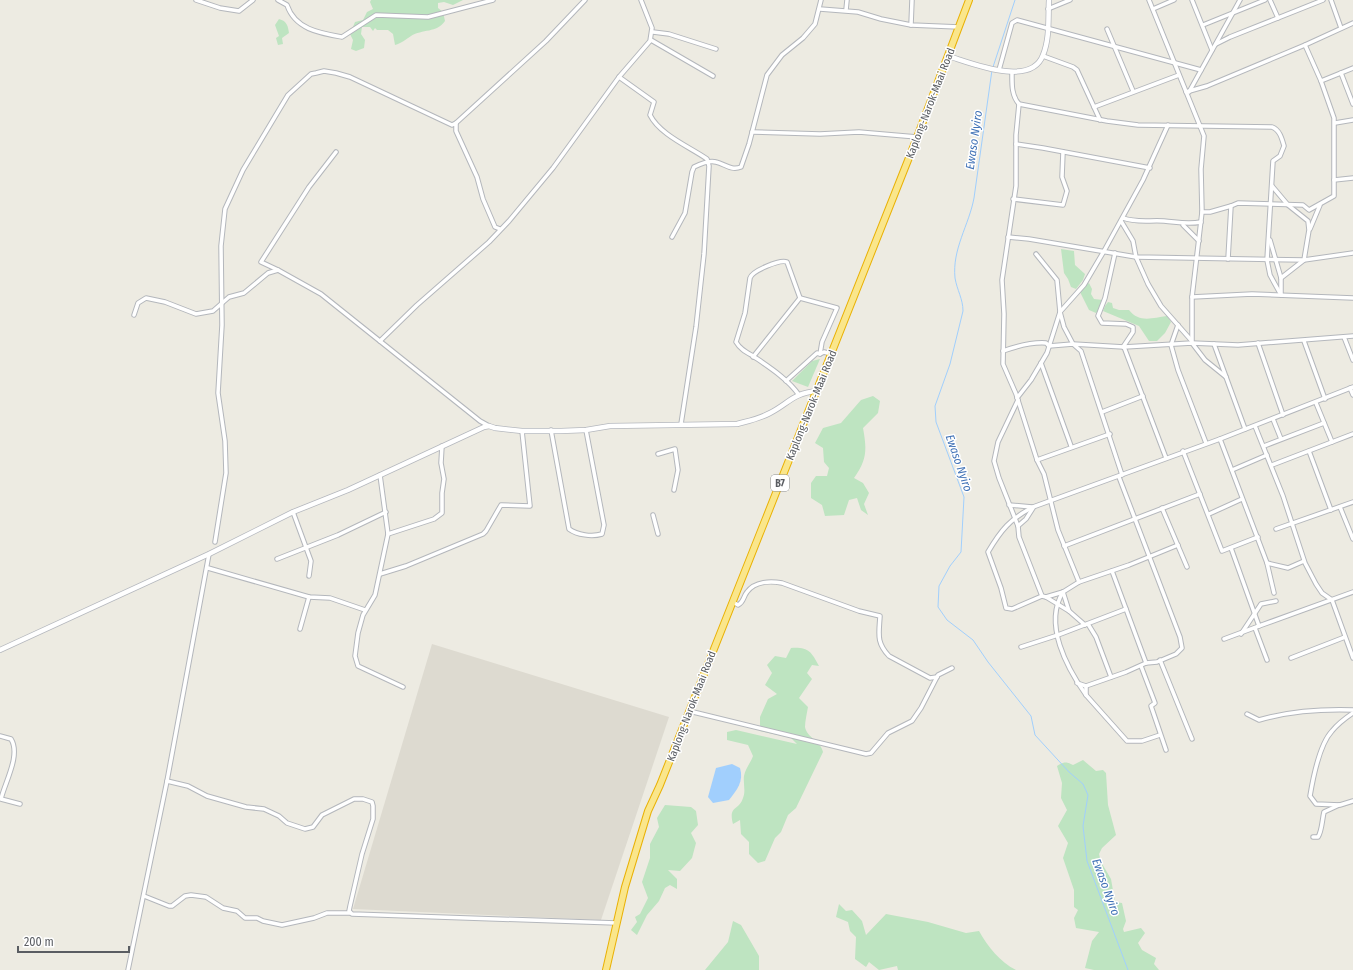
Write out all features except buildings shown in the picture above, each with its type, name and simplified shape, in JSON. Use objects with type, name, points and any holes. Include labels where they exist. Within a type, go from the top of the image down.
[{"type":"highway","name":"Kaplong-Narok-Maai Road","points":[[606,970],[616,923],[648,811],[832,354],[969,0]]},
{"type":"main road","points":[[948,56],[999,70],[1012,72],[1032,68],[1043,56],[1048,29],[1049,0]]},
{"type":"main road","points":[[0,650],[209,554],[293,512],[489,426],[495,428],[522,430],[586,430],[610,426],[681,424],[719,425],[749,422],[770,413],[799,395],[817,391]]},
{"type":"street","points":[[196,0],[220,8],[239,11],[253,0]]},
{"type":"street","points":[[278,0],[287,5],[291,16],[302,25],[320,33],[342,37],[376,15],[428,17],[493,0]]},
{"type":"street","points":[[215,542],[226,473],[218,393],[222,303],[221,246],[224,216],[228,202],[243,170],[288,94],[311,74],[324,71],[336,73],[366,84],[452,125],[546,41],[585,0]]},
{"type":"street","points":[[380,341],[417,305],[489,242],[523,206],[553,168],[619,76],[652,40],[653,32],[641,0]]},
{"type":"street","points":[[672,236],[685,213],[693,169],[708,162],[716,162],[730,168],[740,167],[752,132],[767,75],[782,55],[802,38],[815,24],[820,9],[821,0]]},
{"type":"street","points":[[846,10],[847,0]]},
{"type":"street","points":[[911,25],[912,0]]},
{"type":"street","points":[[1048,9],[1070,0]]},
{"type":"street","points":[[1149,0],[1179,75],[1188,92],[1204,136],[1201,168],[1202,212],[1192,297],[1192,341]]},
{"type":"street","points":[[1153,9],[1174,0]]},
{"type":"street","points":[[1192,0],[1212,50]]},
{"type":"street","points":[[1188,92],[1240,0]]},
{"type":"street","points":[[1203,25],[1265,0]]},
{"type":"street","points":[[1270,0],[1278,18]]},
{"type":"street","points":[[1216,44],[1323,0]]},
{"type":"street","points":[[1331,0],[1341,28]]},
{"type":"street","points":[[820,9],[846,10],[865,13],[895,23],[959,27]]},
{"type":"street","points":[[999,70],[1008,34],[1014,20],[1201,70]]},
{"type":"street","points":[[1188,92],[1305,45],[1353,23]]},
{"type":"street","points":[[1107,29],[1133,91]]},
{"type":"street","points":[[653,32],[669,34],[716,49]]},
{"type":"street","points":[[652,40],[713,76]]},
{"type":"street","points":[[1202,212],[1210,212],[1238,203],[1303,205],[1309,210],[1334,196],[1334,123],[1321,80],[1305,45]]},
{"type":"street","points":[[1043,56],[1075,68],[1081,77],[1100,120]]},
{"type":"street","points":[[1321,80],[1353,68]]},
{"type":"street","points":[[1012,72],[1012,89],[1019,104],[1016,144],[1017,171],[1002,280],[1004,314],[1003,364],[1018,399],[1037,460],[1044,474],[1052,501],[1055,520],[1078,582]]},
{"type":"street","points":[[1341,73],[1353,104]]},
{"type":"street","points":[[1094,107],[1133,91],[1179,75]]},
{"type":"street","points":[[619,76],[654,102],[650,115],[654,121],[679,142],[705,157],[710,166],[704,254],[696,327],[681,424]]},
{"type":"street","points":[[1019,104],[1100,120],[1138,125],[1276,128],[1284,146],[1280,156],[1273,161],[1267,260],[1270,275],[1281,295]]},
{"type":"street","points":[[1334,123],[1353,120]]},
{"type":"street","points":[[456,122],[456,131],[477,177],[483,199],[496,227],[500,229]]},
{"type":"street","points":[[1111,677],[1096,636],[1086,625],[1069,612],[1044,597],[1018,537],[1018,526],[1008,505],[995,467],[995,452],[1008,418],[1018,399],[1032,380],[1047,353],[1060,312],[1084,285],[1122,220],[1150,168],[1168,125]]},
{"type":"street","points":[[752,132],[820,134],[859,132],[917,137]]},
{"type":"street","points":[[1016,144],[1150,168]]},
{"type":"street","points":[[336,152],[309,187],[261,262],[321,294],[480,421],[489,426]]},
{"type":"street","points":[[1014,199],[1063,205],[1066,191],[1062,177],[1063,152]]},
{"type":"street","points":[[1334,180],[1353,178]]},
{"type":"street","points":[[1272,186],[1288,205],[1308,221],[1309,230]]},
{"type":"street","points":[[1281,278],[1304,260],[1309,230],[1320,204]]},
{"type":"street","points":[[1228,259],[1231,206]]},
{"type":"street","points":[[1122,220],[1163,221],[1183,225],[1201,222]]},
{"type":"street","points":[[1122,220],[1133,241],[1136,257],[1151,290],[1162,306],[1192,341],[1205,360],[1226,378]]},
{"type":"street","points":[[1183,225],[1199,241]]},
{"type":"street","points":[[1008,237],[1136,257],[1304,260],[1353,253]]},
{"type":"street","points":[[1269,238],[1281,278],[1281,295]]},
{"type":"street","points":[[1115,253],[1105,298],[1098,316],[1102,323],[1126,324],[1133,327],[1133,332],[1123,347]]},
{"type":"street","points":[[1036,254],[1057,280],[1060,312],[1064,327],[1073,344],[1081,351],[1110,434],[1121,476],[1148,556],[1180,637],[1182,648],[1176,654],[1146,663],[1142,666],[1086,686],[1077,683]]},
{"type":"street","points":[[799,395],[790,383],[738,346],[736,342],[745,313],[750,276],[781,261],[787,262],[800,298]]},
{"type":"street","points":[[134,315],[138,303],[146,298],[165,302],[196,314],[213,311],[229,296],[244,293],[268,274],[278,270]]},
{"type":"street","points":[[1192,297],[1281,295],[1353,298]]},
{"type":"street","points":[[800,298],[837,308],[822,342],[820,354]]},
{"type":"street","points":[[753,357],[800,298]]},
{"type":"street","points":[[1178,325],[1171,345],[1178,370],[1206,443]]},
{"type":"street","points":[[1003,351],[1033,343],[1046,343],[1049,346],[1073,344],[1123,347],[1171,345],[1192,341],[1238,345],[1353,336]]},
{"type":"street","points":[[1344,337],[1353,360]]},
{"type":"street","points":[[1304,341],[1325,399]]},
{"type":"street","points":[[1258,343],[1283,415]]},
{"type":"street","points":[[1214,344],[1245,429]]},
{"type":"street","points":[[1123,347],[1166,458]]},
{"type":"street","points":[[786,381],[817,353],[820,354],[824,352],[832,354]]},
{"type":"street","points":[[1041,363],[1071,446]]},
{"type":"street","points":[[1178,545],[1112,571],[1078,582],[1063,592],[1044,597],[1012,609],[1006,608],[1001,588],[988,552],[1001,531],[1014,517],[1033,507],[1121,476],[1183,451],[1255,426],[1352,388],[1353,395]]},
{"type":"street","points":[[1102,412],[1143,396]]},
{"type":"street","points":[[1316,403],[1332,442]]},
{"type":"street","points":[[1272,419],[1281,439]]},
{"type":"street","points":[[1264,446],[1324,423]]},
{"type":"street","points":[[1255,426],[1272,465],[1304,561],[1322,593],[1332,600],[1353,658]]},
{"type":"street","points":[[380,574],[406,566],[483,534],[500,505],[530,506],[522,430]]},
{"type":"street","points":[[551,430],[569,529],[579,534],[598,535],[602,534],[604,524],[586,430]]},
{"type":"street","points":[[1037,460],[1071,446],[1110,434]]},
{"type":"street","points":[[1272,465],[1353,434]]},
{"type":"street","points":[[1220,439],[1258,537],[1274,593]]},
{"type":"street","points":[[388,534],[434,519],[442,513],[444,479],[441,463],[442,446]]},
{"type":"street","points":[[658,454],[675,449],[678,470],[674,490]]},
{"type":"street","points":[[1183,451],[1209,514],[1222,551],[1258,537]]},
{"type":"street","points":[[1309,451],[1331,510]]},
{"type":"street","points":[[1232,470],[1267,455]]},
{"type":"street","points":[[380,475],[388,534],[375,595],[365,610],[358,633],[355,656],[358,666],[403,687]]},
{"type":"street","points":[[1064,546],[1135,517],[1200,494]]},
{"type":"street","points":[[1209,514],[1242,499]]},
{"type":"street","points":[[1276,529],[1353,502]]},
{"type":"street","points":[[1008,505],[1033,507]]},
{"type":"street","points":[[1018,526],[1026,519],[1033,507]]},
{"type":"street","points":[[1340,507],[1353,538]]},
{"type":"street","points":[[1162,508],[1187,567]]},
{"type":"street","points":[[293,512],[311,561],[309,576]]},
{"type":"street","points":[[276,559],[306,546],[338,535],[386,512]]},
{"type":"street","points":[[653,515],[658,534]]},
{"type":"street","points":[[1231,548],[1254,612],[1266,660]]},
{"type":"street","points":[[128,970],[167,781],[208,568],[209,554]]},
{"type":"street","points":[[1266,563],[1288,568],[1304,561]]},
{"type":"street","points":[[208,568],[309,597],[330,598],[365,610]]},
{"type":"street","points":[[1112,571],[1146,663]]},
{"type":"street","points":[[733,602],[738,605],[742,603],[746,592],[752,587],[770,581],[782,583],[860,611],[876,614],[880,616],[878,638],[884,651],[889,656],[930,678],[937,677]]},
{"type":"street","points":[[1063,592],[1055,610],[1058,635],[1062,653],[1070,672],[1077,683],[1127,740],[1142,741],[1160,735]]},
{"type":"street","points":[[1063,592],[1069,612]]},
{"type":"street","points":[[1224,639],[1353,592]]},
{"type":"street","points":[[300,629],[309,597]]},
{"type":"street","points":[[1241,634],[1254,612],[1261,604],[1276,601]]},
{"type":"street","points":[[1021,647],[1086,625],[1126,609]]},
{"type":"street","points":[[1291,658],[1345,637]]},
{"type":"street","points":[[1160,660],[1192,739]]},
{"type":"street","points":[[1142,666],[1156,703],[1151,706],[1166,750]]},
{"type":"street","points":[[689,711],[866,754],[871,753],[888,733],[912,720],[921,708],[940,672],[952,668]]},
{"type":"street","points":[[1086,686],[1086,695]]},
{"type":"street","points":[[1247,714],[1259,720],[1277,715],[1316,709],[1353,710]]},
{"type":"street","points":[[1340,805],[1316,804],[1310,796],[1313,774],[1325,742],[1332,731],[1353,713]]},
{"type":"street","points":[[0,736],[10,739],[14,744],[14,754],[1,799],[20,804]]},
{"type":"street","points":[[167,781],[188,786],[207,796],[246,807],[264,809],[278,816],[287,823],[306,829],[313,827],[322,815],[354,799],[363,799],[372,802],[373,819],[362,854],[350,913]]},
{"type":"street","points":[[1314,837],[1318,837],[1320,834],[1324,812],[1353,800]]},
{"type":"street","points":[[144,896],[169,906],[185,896],[191,895],[206,897],[223,908],[237,911],[245,918],[257,918],[263,921],[282,925],[314,918],[327,913],[616,923]]},
{"type":"shaded area","points":[[432,644],[669,717],[601,920],[353,909]]},
{"type":"green space","points":[[371,0],[463,0],[453,5],[444,2],[438,3],[438,8],[443,12],[445,21],[442,25],[434,29],[415,34],[395,45],[393,34],[388,30],[377,30],[375,28],[373,31],[370,27],[362,27],[361,34],[365,40],[364,48],[356,51],[351,49],[353,40],[350,34],[355,22],[363,20],[367,12],[373,9],[370,2]]},
{"type":"green space","points":[[279,19],[287,24],[289,33],[282,38],[283,44],[278,45],[276,38],[279,36],[275,25]]},
{"type":"green space","points":[[1061,249],[1074,251],[1075,265],[1085,274],[1083,280],[1076,289],[1071,287],[1064,273]]},
{"type":"green space","points":[[1089,283],[1092,289],[1091,294],[1094,299],[1103,300],[1100,310],[1096,313],[1089,310],[1080,292]]},
{"type":"green space","points":[[1108,302],[1112,303],[1113,308],[1119,310],[1129,310],[1137,317],[1146,319],[1167,316],[1171,322],[1165,333],[1157,341],[1149,341],[1139,326],[1103,311]]},
{"type":"green space","points":[[820,359],[808,387],[792,381],[812,361]]},
{"type":"green space","points":[[873,396],[880,401],[878,413],[863,428],[865,443],[864,460],[854,478],[863,483],[869,493],[864,504],[868,515],[861,510],[857,498],[849,500],[844,515],[825,516],[822,505],[811,498],[811,483],[816,476],[827,476],[829,468],[824,462],[823,448],[815,443],[823,428],[841,423],[861,400]]},
{"type":"green space","points":[[791,648],[805,649],[811,653],[819,666],[812,665],[807,673],[812,679],[799,698],[808,707],[805,725],[806,731],[820,745],[823,752],[796,808],[788,815],[781,832],[775,838],[765,861],[758,863],[749,854],[749,842],[741,834],[740,820],[733,824],[732,818],[733,811],[743,798],[745,773],[753,756],[748,745],[727,740],[727,732],[736,730],[797,744],[791,738],[760,731],[760,717],[768,699],[777,694],[765,685],[772,673],[767,665],[775,656],[786,658]]},
{"type":"green space","points":[[1083,760],[1096,771],[1103,770],[1106,773],[1108,805],[1116,835],[1102,848],[1099,854],[1101,862],[1111,879],[1115,902],[1122,903],[1126,921],[1123,929],[1124,932],[1141,928],[1145,933],[1138,943],[1142,950],[1156,958],[1154,964],[1159,970],[1094,970],[1085,968],[1092,941],[1099,932],[1076,928],[1074,918],[1078,910],[1074,907],[1074,890],[1063,858],[1068,843],[1058,826],[1067,810],[1061,798],[1062,783],[1057,766],[1065,762],[1073,765]]},
{"type":"green space","points":[[665,805],[691,807],[696,811],[698,825],[691,833],[696,843],[692,858],[680,871],[668,870],[677,879],[677,889],[670,885],[665,888],[659,901],[647,915],[637,935],[631,930],[637,922],[635,917],[640,914],[648,898],[642,882],[650,858],[650,844],[659,827],[657,818]]},
{"type":"green space","points":[[839,904],[846,911],[852,910],[862,921],[866,935],[886,914],[928,922],[966,933],[979,931],[995,954],[1010,967],[1016,970],[898,970],[897,966],[879,970],[869,962],[866,967],[855,959],[856,937],[850,931],[848,922],[836,917]]},
{"type":"green space","points":[[733,921],[741,925],[759,956],[759,970],[705,970],[728,942]]},
{"type":"water","points":[[732,764],[740,768],[741,777],[739,785],[729,800],[713,803],[708,797],[716,768]]},
{"type":"waterway","name":"Ewaso Nyiro","points":[[993,67],[1015,0]]},
{"type":"waterway","name":"Ewaso Nyiro","points":[[992,70],[974,198],[956,257],[955,278],[963,311],[950,364],[935,406],[936,422],[964,497],[961,552],[950,566],[939,586],[938,607],[947,620],[973,640],[988,662],[1031,716],[1035,735],[1069,772],[1083,784],[1088,795],[1083,826],[1087,861],[1128,970]]}]
